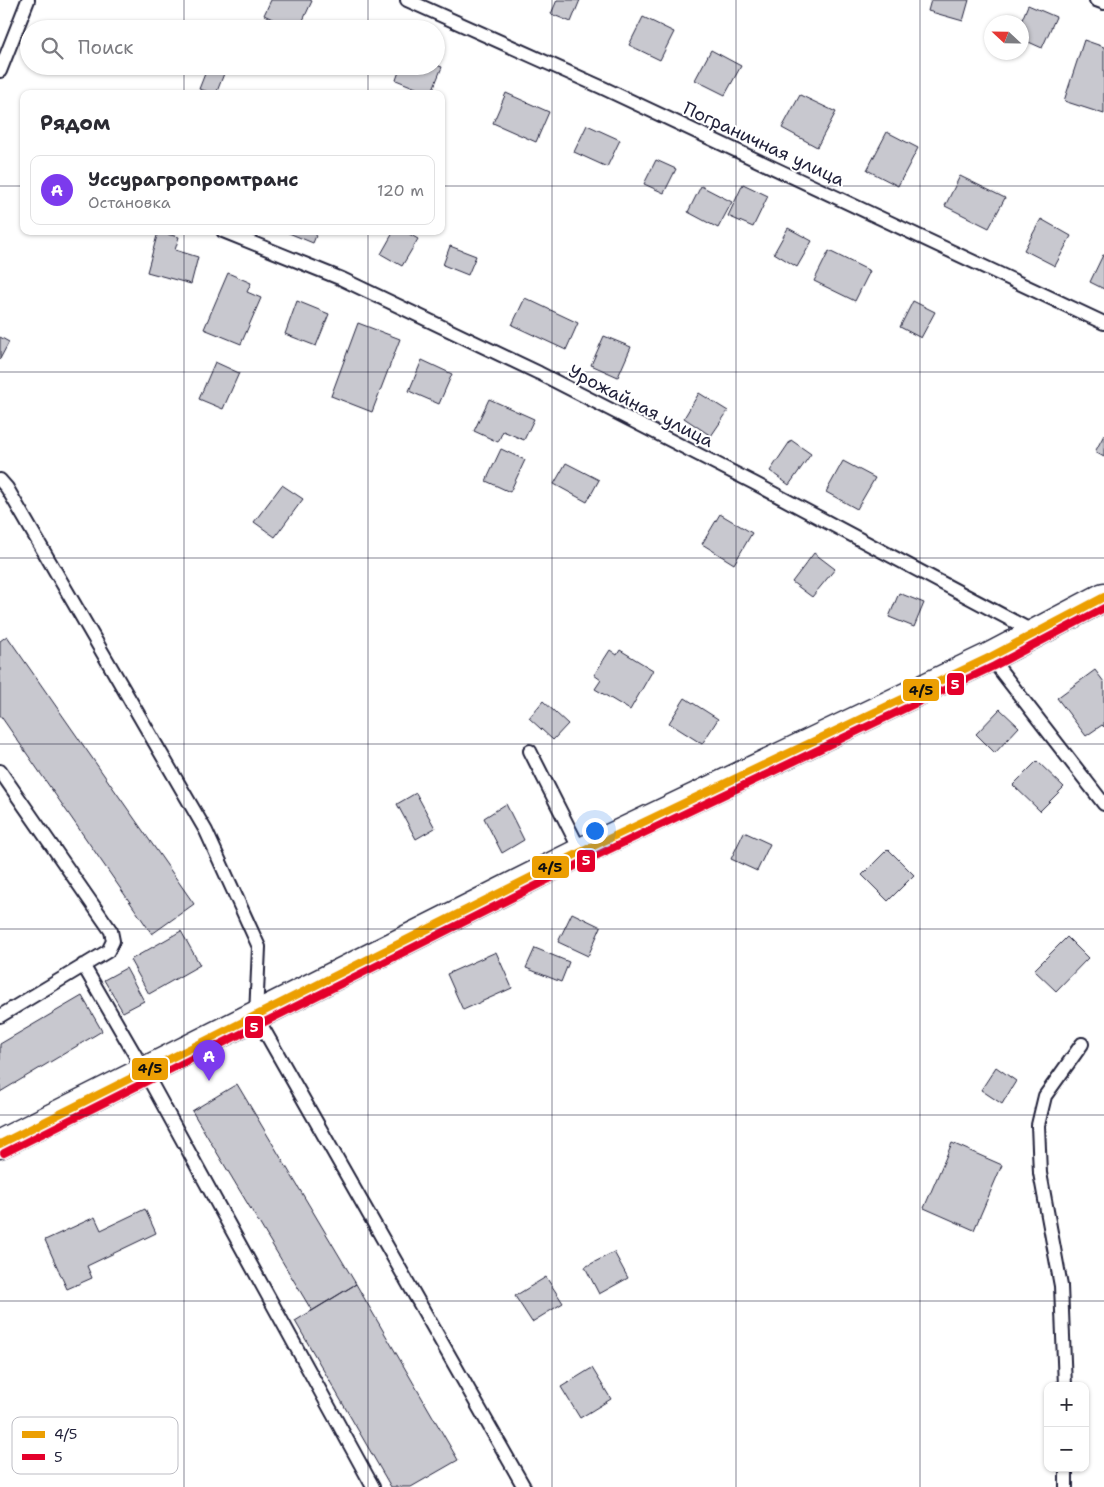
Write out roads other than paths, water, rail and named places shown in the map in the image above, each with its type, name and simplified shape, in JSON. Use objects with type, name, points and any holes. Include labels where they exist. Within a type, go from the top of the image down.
[{"type":"main road","points":[[0,1144],[581,852],[990,657],[1034,632],[1104,597]]},
{"type":"lane","points":[[20,20],[28,0]]},
{"type":"lane","name":"Пограничная улица","points":[[407,0],[600,87],[1104,323]]},
{"type":"lane","points":[[1096,0],[1104,3]]},
{"type":"lane","points":[[0,71],[20,20]]},
{"type":"lane","name":"Урожайная улица","points":[[233,235],[342,279],[539,373],[754,483],[1034,632]]},
{"type":"lane","points":[[0,480],[7,488],[206,831],[259,947],[256,1016],[524,1487]]},
{"type":"lane","points":[[990,657],[1104,804]]},
{"type":"lane","points":[[530,751],[581,852]]},
{"type":"lane","points":[[0,771],[111,931],[113,941],[108,951],[0,1016]]},
{"type":"lane","points":[[83,966],[144,1072],[373,1487]]},
{"type":"lane","points":[[1065,1382],[1061,1286],[1040,1173],[1038,1125],[1045,1096],[1082,1044]]},
{"type":"lane","points":[[1066,1472],[1066,1487]]},
{"type":"place","name":"Уссурагропромтранс","points":[[209,1081]]}]
